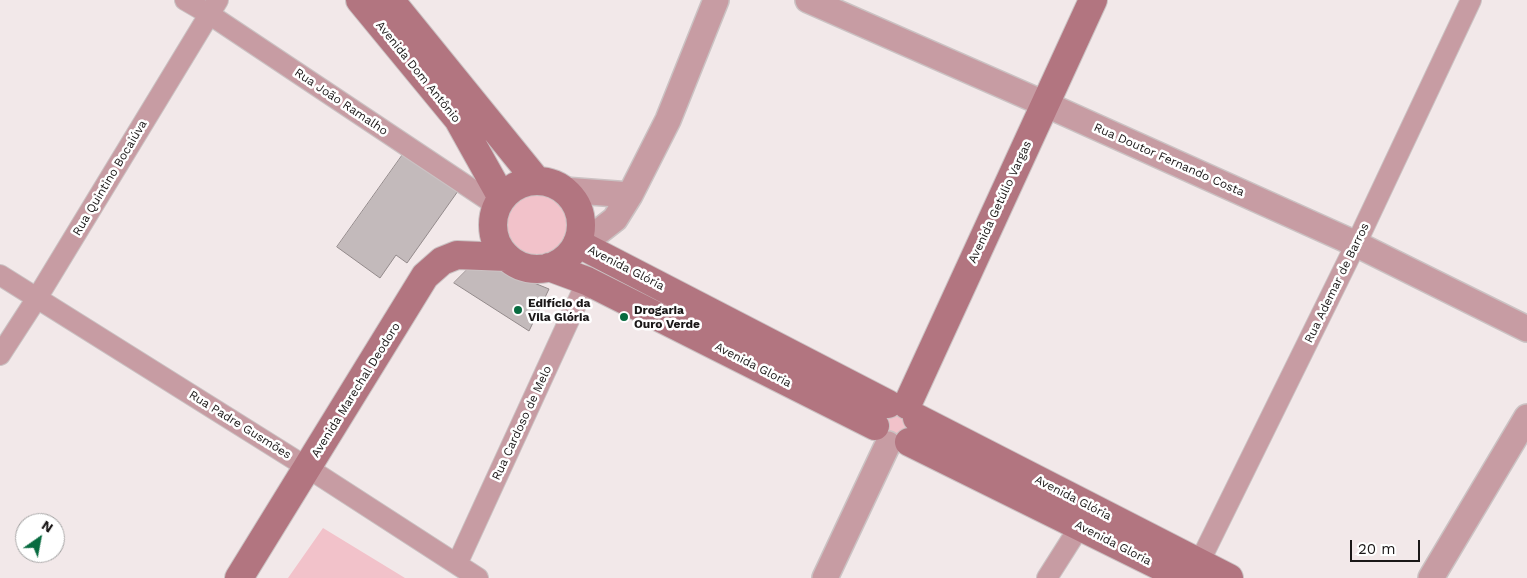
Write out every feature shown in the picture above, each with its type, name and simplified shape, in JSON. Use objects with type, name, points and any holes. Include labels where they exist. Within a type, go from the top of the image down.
[{"type":"main road","name":"Avenida Dom Antônio","points":[[360,0],[458,119],[499,202]]},
{"type":"main road","name":"Avenida Dom Antônio","points":[[390,0],[537,181]]},
{"type":"main road","name":"Avenida Getúlio Vargas","points":[[897,423],[1093,0]]},
{"type":"main road","points":[[537,181],[551,183],[564,190],[573,200],[579,213],[581,227],[577,242],[570,254],[561,262],[549,267],[534,269],[520,265],[507,257],[498,245],[493,231],[493,218],[499,202],[512,189],[524,183],[537,181]]},
{"type":"main road","name":"Avenida Glória","points":[[577,242],[897,423],[1191,570],[1230,578]]},
{"type":"main road","name":"Avenida Marechal Deodoro","points":[[239,578],[425,276],[442,261],[457,255],[507,257]]},
{"type":"main road","name":"Avenida Gloria","points":[[549,267],[587,281],[897,423],[1080,526],[1191,570]]},
{"type":"street","name":"Rua João Ramalho","points":[[185,0],[214,7],[499,202]]},
{"type":"street","points":[[577,242],[597,233],[615,218],[630,195],[668,120],[716,0]]},
{"type":"street","name":"Rua Doutor Fernando Costa","points":[[808,0],[1356,244],[1527,329]]},
{"type":"street","name":"Rua Ademar de Barros","points":[[1191,570],[1356,244],[1471,0]]},
{"type":"street","name":"Rua Quintino Bocaiúva","points":[[0,355],[37,298],[214,7]]},
{"type":"street","points":[[564,190],[630,195]]},
{"type":"street","name":"Rua Padre Gusmões","points":[[0,275],[308,468],[478,578]]},
{"type":"street","name":"Rua Cardoso de Melo","points":[[457,564],[587,281]]},
{"type":"street","points":[[1431,578],[1527,418]]},
{"type":"street","name":"Avenida Getúlio Vargas","points":[[825,578],[897,423]]},
{"type":"street","points":[[1047,578],[1080,526]]},
{"type":"shaded area","points":[[538,193],[550,195],[560,202],[567,212],[569,224],[567,236],[560,246],[550,253],[538,255],[526,253],[516,246],[509,236],[507,224],[509,212],[516,202],[526,195]]},
{"type":"shaded area","points":[[896,409],[912,422],[905,437],[889,435],[883,420],[886,414]]},
{"type":"shaded area","points":[[323,528],[405,578],[288,578]]},
{"type":"building","points":[[404,153],[458,191],[407,263],[396,255],[380,278],[337,247]]},
{"type":"building","name":"Edifício da Vila Glória","points":[[477,260],[549,289],[529,331],[454,283]]},
{"type":"place","name":"Edifício da Vila Glória","points":[[518,310]]},
{"type":"place","name":"Drogaria Ouro Verde","points":[[624,317]]}]
